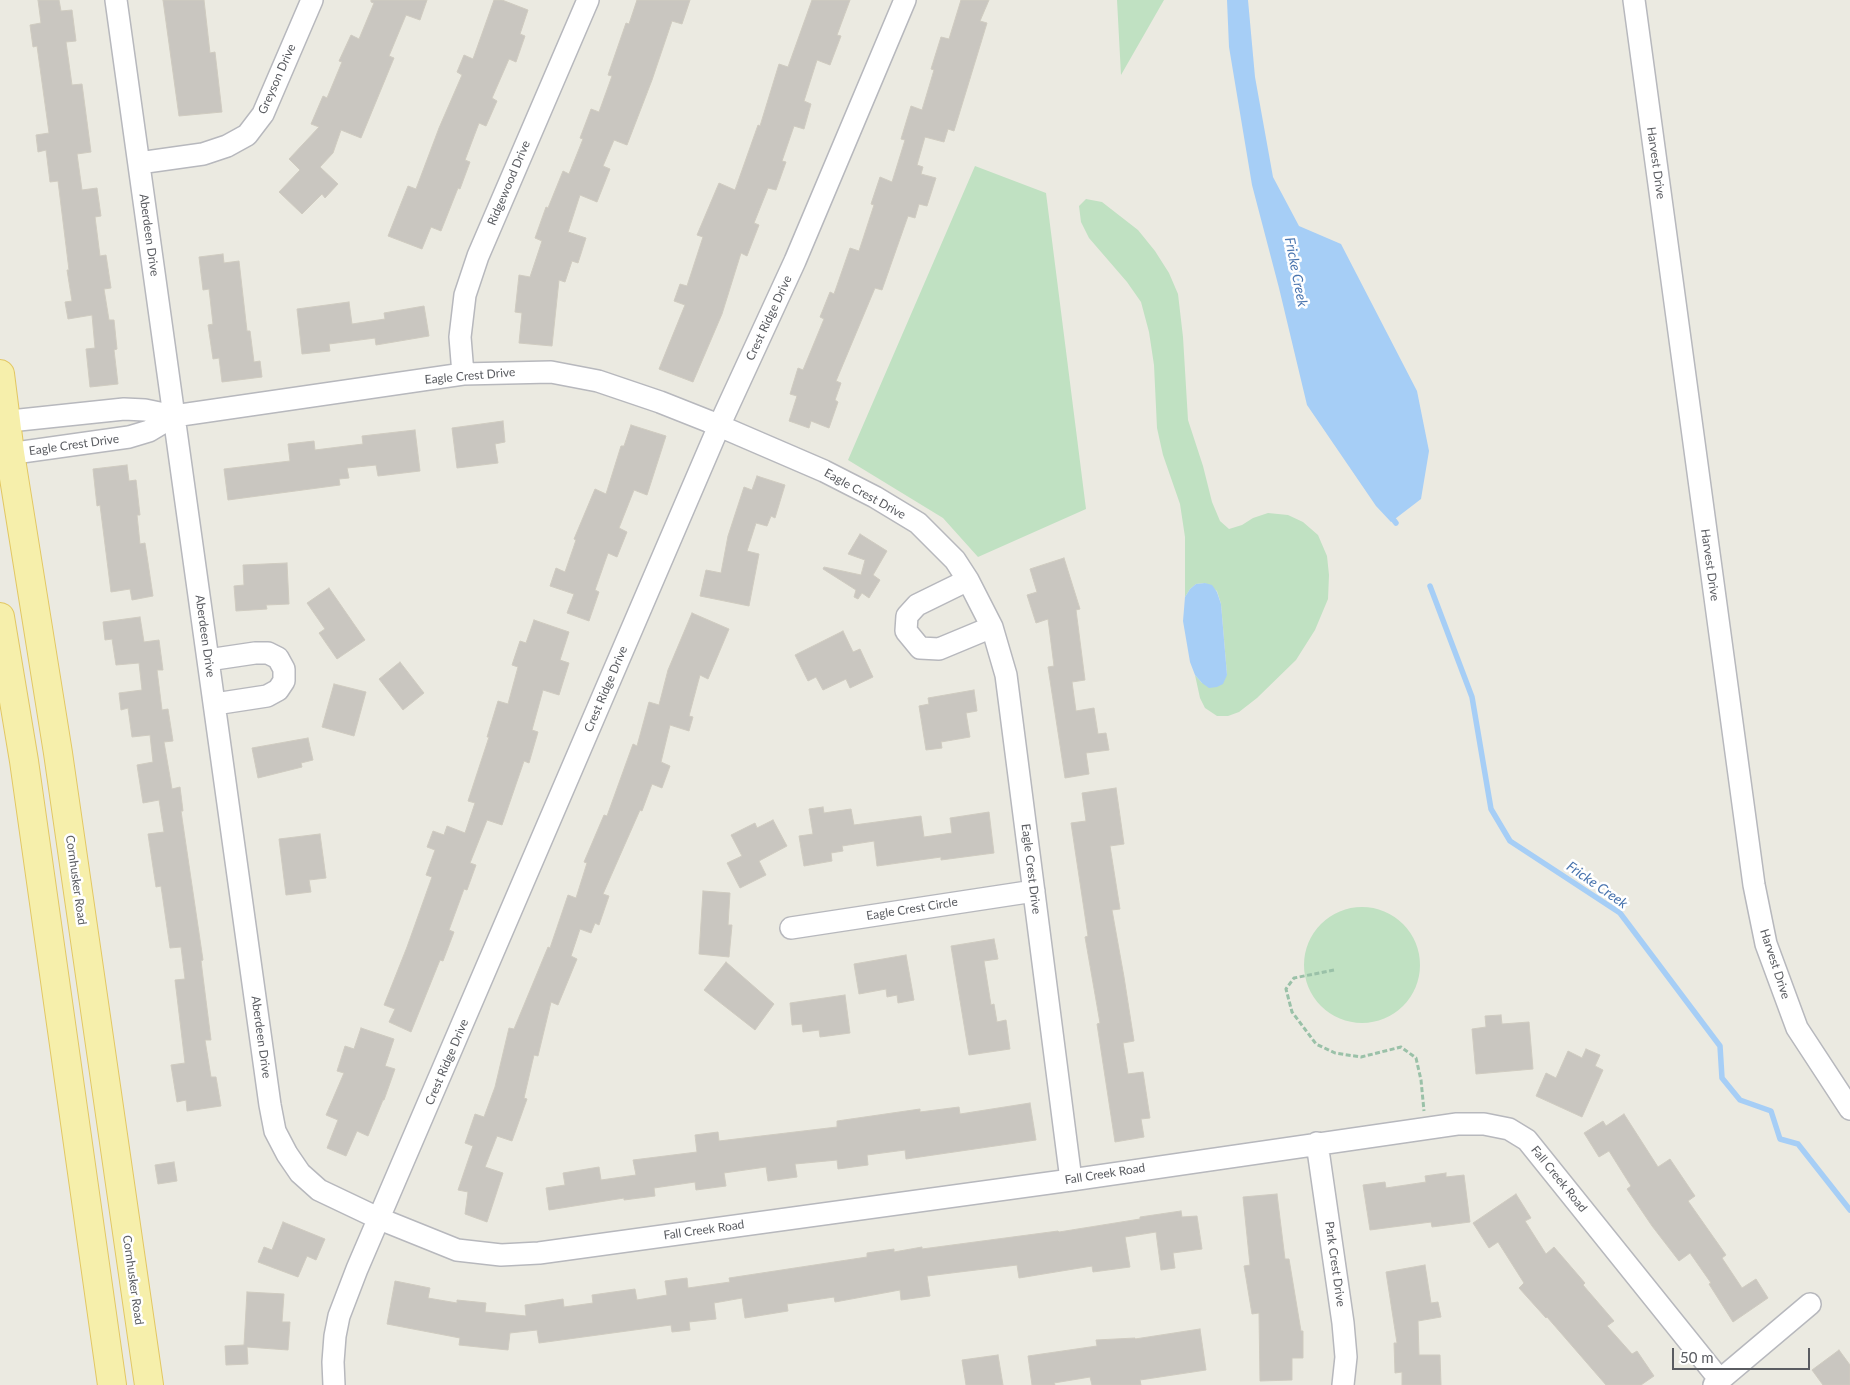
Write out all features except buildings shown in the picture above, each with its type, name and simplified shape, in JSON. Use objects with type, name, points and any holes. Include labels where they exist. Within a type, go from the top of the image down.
[{"type":"main road","name":"Cornhusker Road","points":[[0,374],[5,454],[58,753],[149,1385]]},
{"type":"main road","points":[[0,617],[25,770],[112,1385]]},
{"type":"street","name":"Aberdeen Drive","points":[[116,0],[275,1131],[300,1173],[319,1190],[380,1219]]},
{"type":"street","name":"Greyson Drive","points":[[139,163],[203,154],[227,146],[247,135],[263,114],[312,0]]},
{"type":"street","name":"Ridgewood Drive","points":[[463,374],[460,337],[465,295],[478,256],[588,0]]},
{"type":"street","name":"Crest Ridge Drive","points":[[334,1385],[333,1362],[339,1316],[358,1269],[719,426],[795,261],[905,0]]},
{"type":"street","name":"Harvest Drive","points":[[1634,0],[1756,893],[1766,944],[1797,1028],[1850,1109]]},
{"type":"street","name":"Eagle Crest Drive","points":[[3,421],[124,409],[145,410],[174,416],[463,374],[551,372],[598,381],[660,402],[719,426],[824,471],[918,524],[955,560],[968,580],[992,627],[1006,676],[1071,1180]]},
{"type":"street","name":"Eagle Crest Drive","points":[[5,454],[129,437],[149,431],[174,416]]},
{"type":"street","points":[[968,580],[917,605],[907,616],[906,631],[920,648],[939,649],[992,627]]},
{"type":"street","points":[[208,660],[268,653],[278,658],[284,669],[284,681],[278,690],[267,696],[215,704]]},
{"type":"street","name":"Eagle Crest Circle","points":[[791,928],[1034,891]]},
{"type":"street","name":"Fall Creek Road","points":[[380,1219],[457,1250],[501,1255],[520,1254],[1071,1180],[1425,1128],[1457,1124],[1484,1124],[1508,1129],[1527,1140],[1717,1382]]},
{"type":"street","name":"Park Crest Drive","points":[[1317,1143],[1343,1323],[1346,1357],[1343,1385]]},
{"type":"street","points":[[1717,1382],[1810,1304]]},
{"type":"path","points":[[1334,970],[1294,978],[1286,989],[1292,1012],[1316,1044],[1335,1053],[1361,1056],[1400,1047],[1416,1058],[1421,1080],[1425,1128]]},
{"type":"green space","points":[[1117,0],[1164,0],[1121,75]]},
{"type":"green space","points":[[975,166],[1046,193],[1086,509],[978,557],[943,518],[848,460]]},
{"type":"green space","points":[[1086,199],[1102,202],[1138,230],[1155,251],[1169,273],[1178,294],[1183,337],[1188,420],[1212,502],[1220,521],[1229,529],[1268,513],[1288,515],[1303,522],[1318,535],[1327,556],[1329,575],[1328,599],[1315,630],[1296,660],[1257,698],[1239,712],[1228,716],[1217,716],[1205,708],[1200,698],[1195,675],[1202,683],[1227,675],[1221,604],[1217,591],[1205,583],[1196,584],[1185,597],[1185,537],[1180,504],[1163,455],[1157,428],[1154,365],[1149,332],[1141,302],[1127,282],[1089,238],[1081,222],[1079,206]]},
{"type":"green space","points":[[1362,907],[1384,912],[1403,924],[1415,943],[1420,965],[1415,987],[1403,1006],[1384,1018],[1362,1023],[1340,1018],[1321,1006],[1309,987],[1304,965],[1309,943],[1321,924],[1340,912]]},
{"type":"water","points":[[1227,0],[1248,0],[1255,77],[1273,177],[1299,226],[1341,244],[1417,391],[1429,451],[1421,499],[1391,522],[1376,506],[1307,405],[1252,185],[1229,47]]},
{"type":"water","points":[[1205,583],[1212,585],[1217,592],[1221,604],[1227,675],[1223,684],[1209,688],[1195,675],[1190,662],[1183,621],[1185,597],[1196,584]]},
{"type":"waterway","name":"Fricke Creek","points":[[1389,514],[1396,523]]},
{"type":"waterway","name":"Fricke Creek","points":[[1430,586],[1472,697],[1491,809],[1510,841],[1620,913],[1720,1046],[1722,1078],[1740,1100],[1771,1111],[1780,1139],[1798,1144],[1850,1210]]}]
